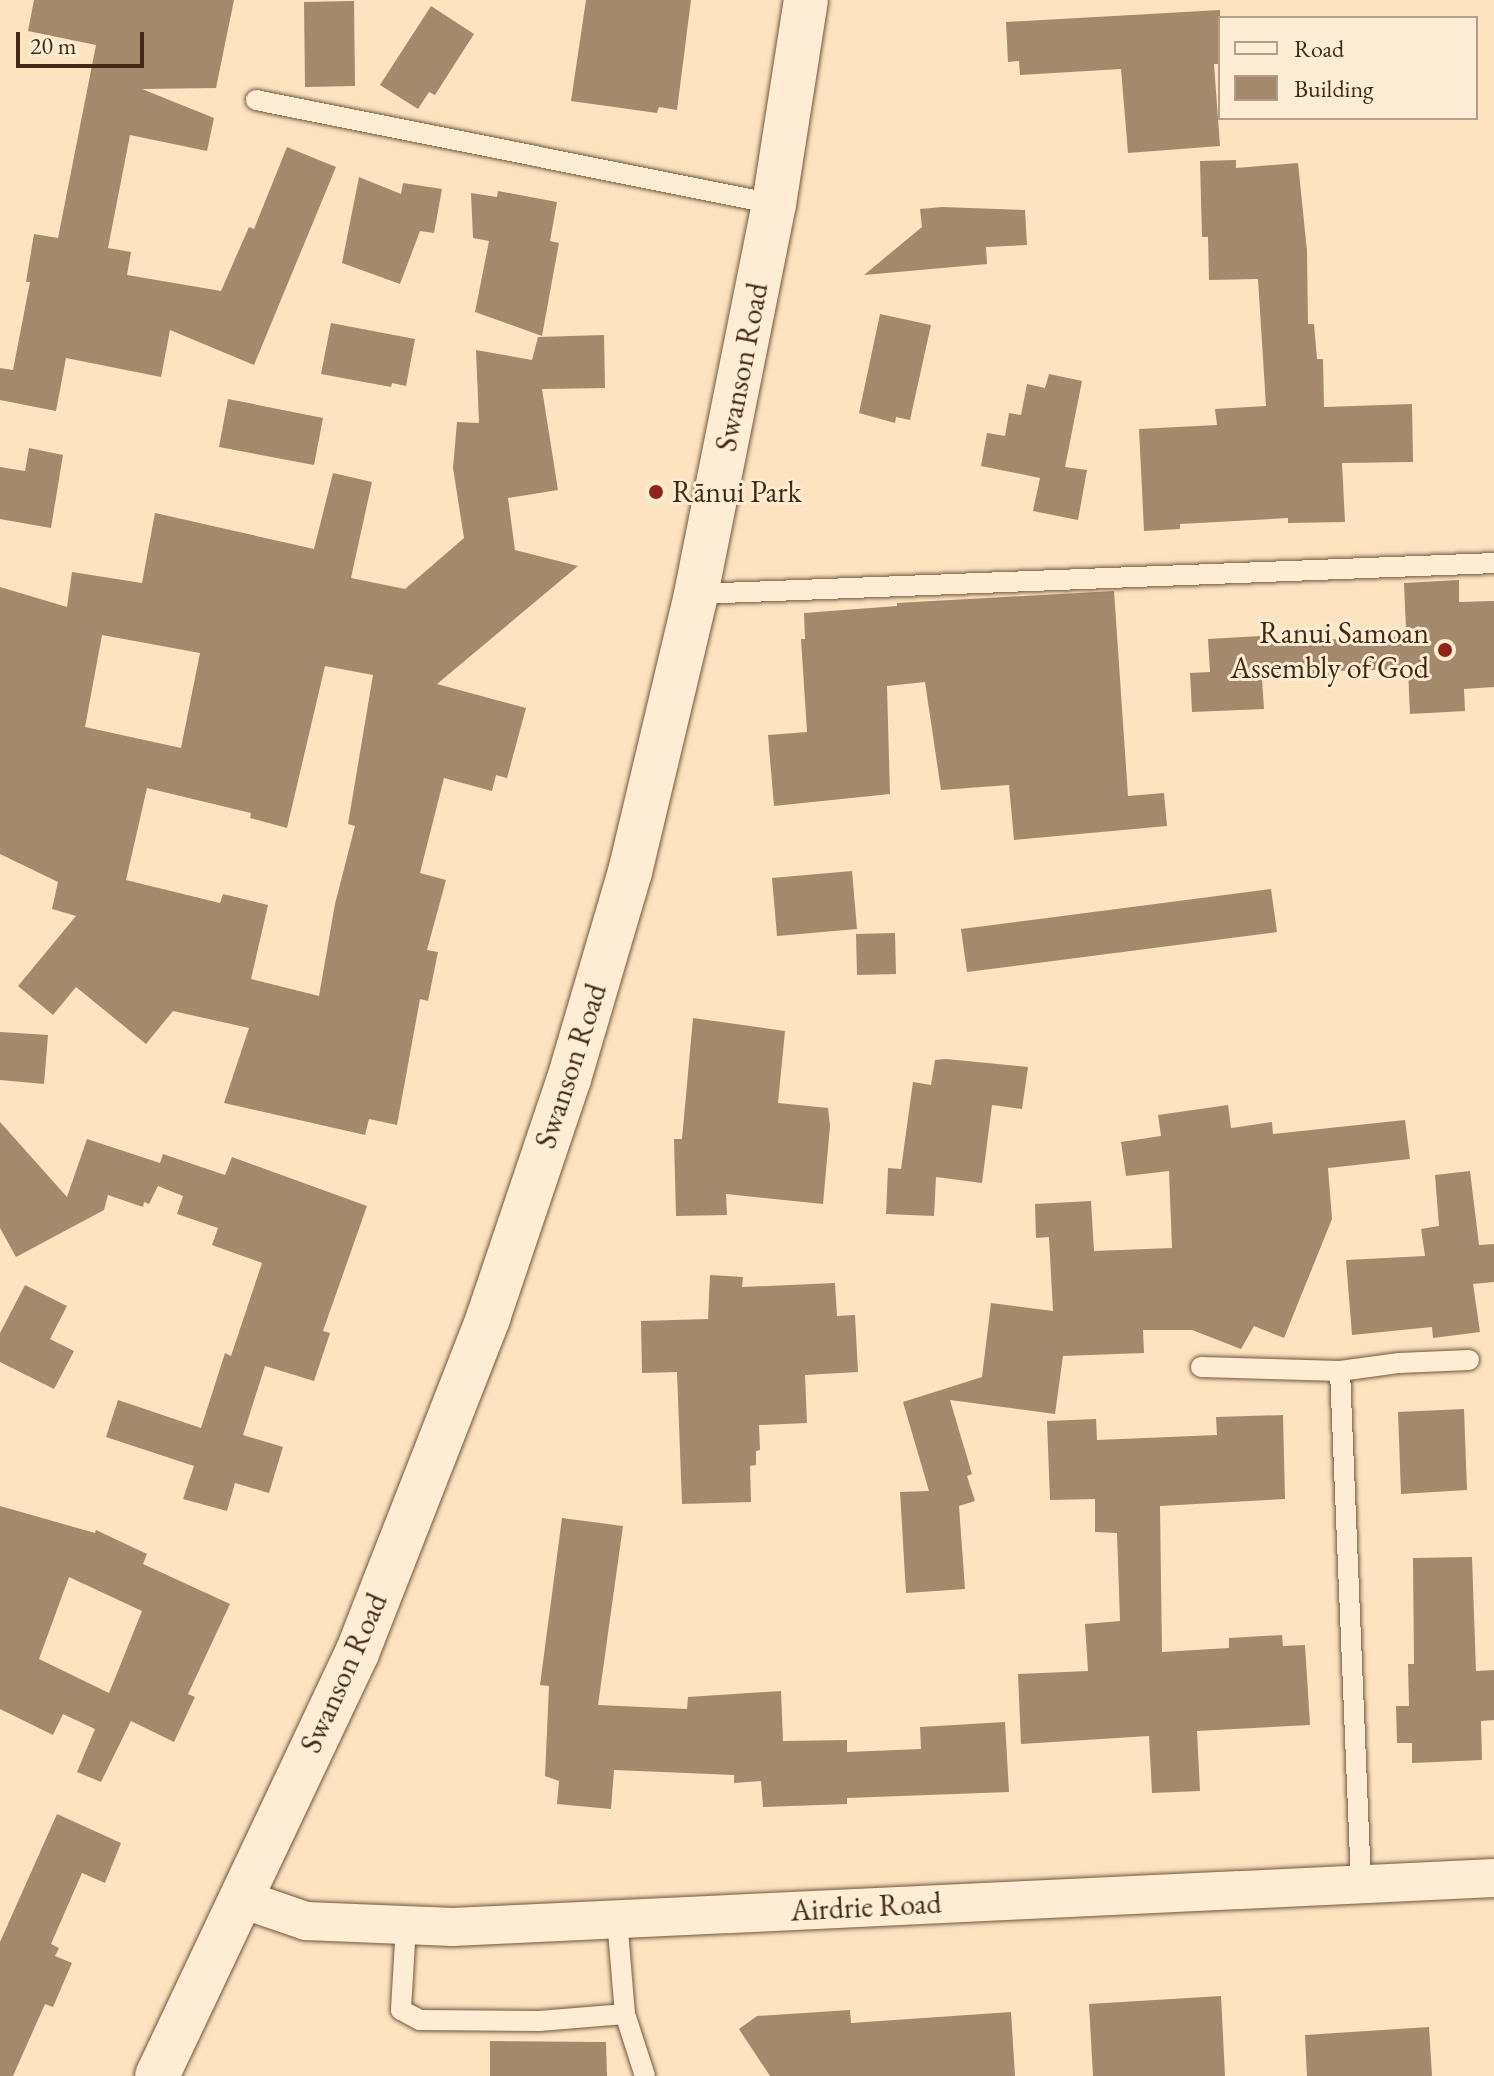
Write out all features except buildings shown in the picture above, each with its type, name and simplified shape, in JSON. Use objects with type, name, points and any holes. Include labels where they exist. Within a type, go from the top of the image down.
[{"type":"main road","name":"Swanson Road","points":[[161,2074],[357,1653],[488,1318],[600,977],[633,857],[696,594],[774,204],[806,0]]},
{"type":"street","name":"Airdrie Road","points":[[242,1899],[306,1921],[453,1927],[1494,1878]]},
{"type":"lane","points":[[256,100],[774,204]]},
{"type":"lane","points":[[696,594],[1494,563]]},
{"type":"lane","points":[[1201,1367],[1340,1371],[1399,1363],[1469,1360]]},
{"type":"lane","points":[[1340,1371],[1361,1883]]},
{"type":"lane","points":[[617,1919],[625,2014],[645,2076]]},
{"type":"lane","points":[[406,1925],[401,2010],[420,2020],[539,2021],[625,2014]]},
{"type":"place","name":"Rānui Park","points":[[656,492]]},
{"type":"place","name":"Ranui Samoan Assembly of God","points":[[1445,650]]}]
